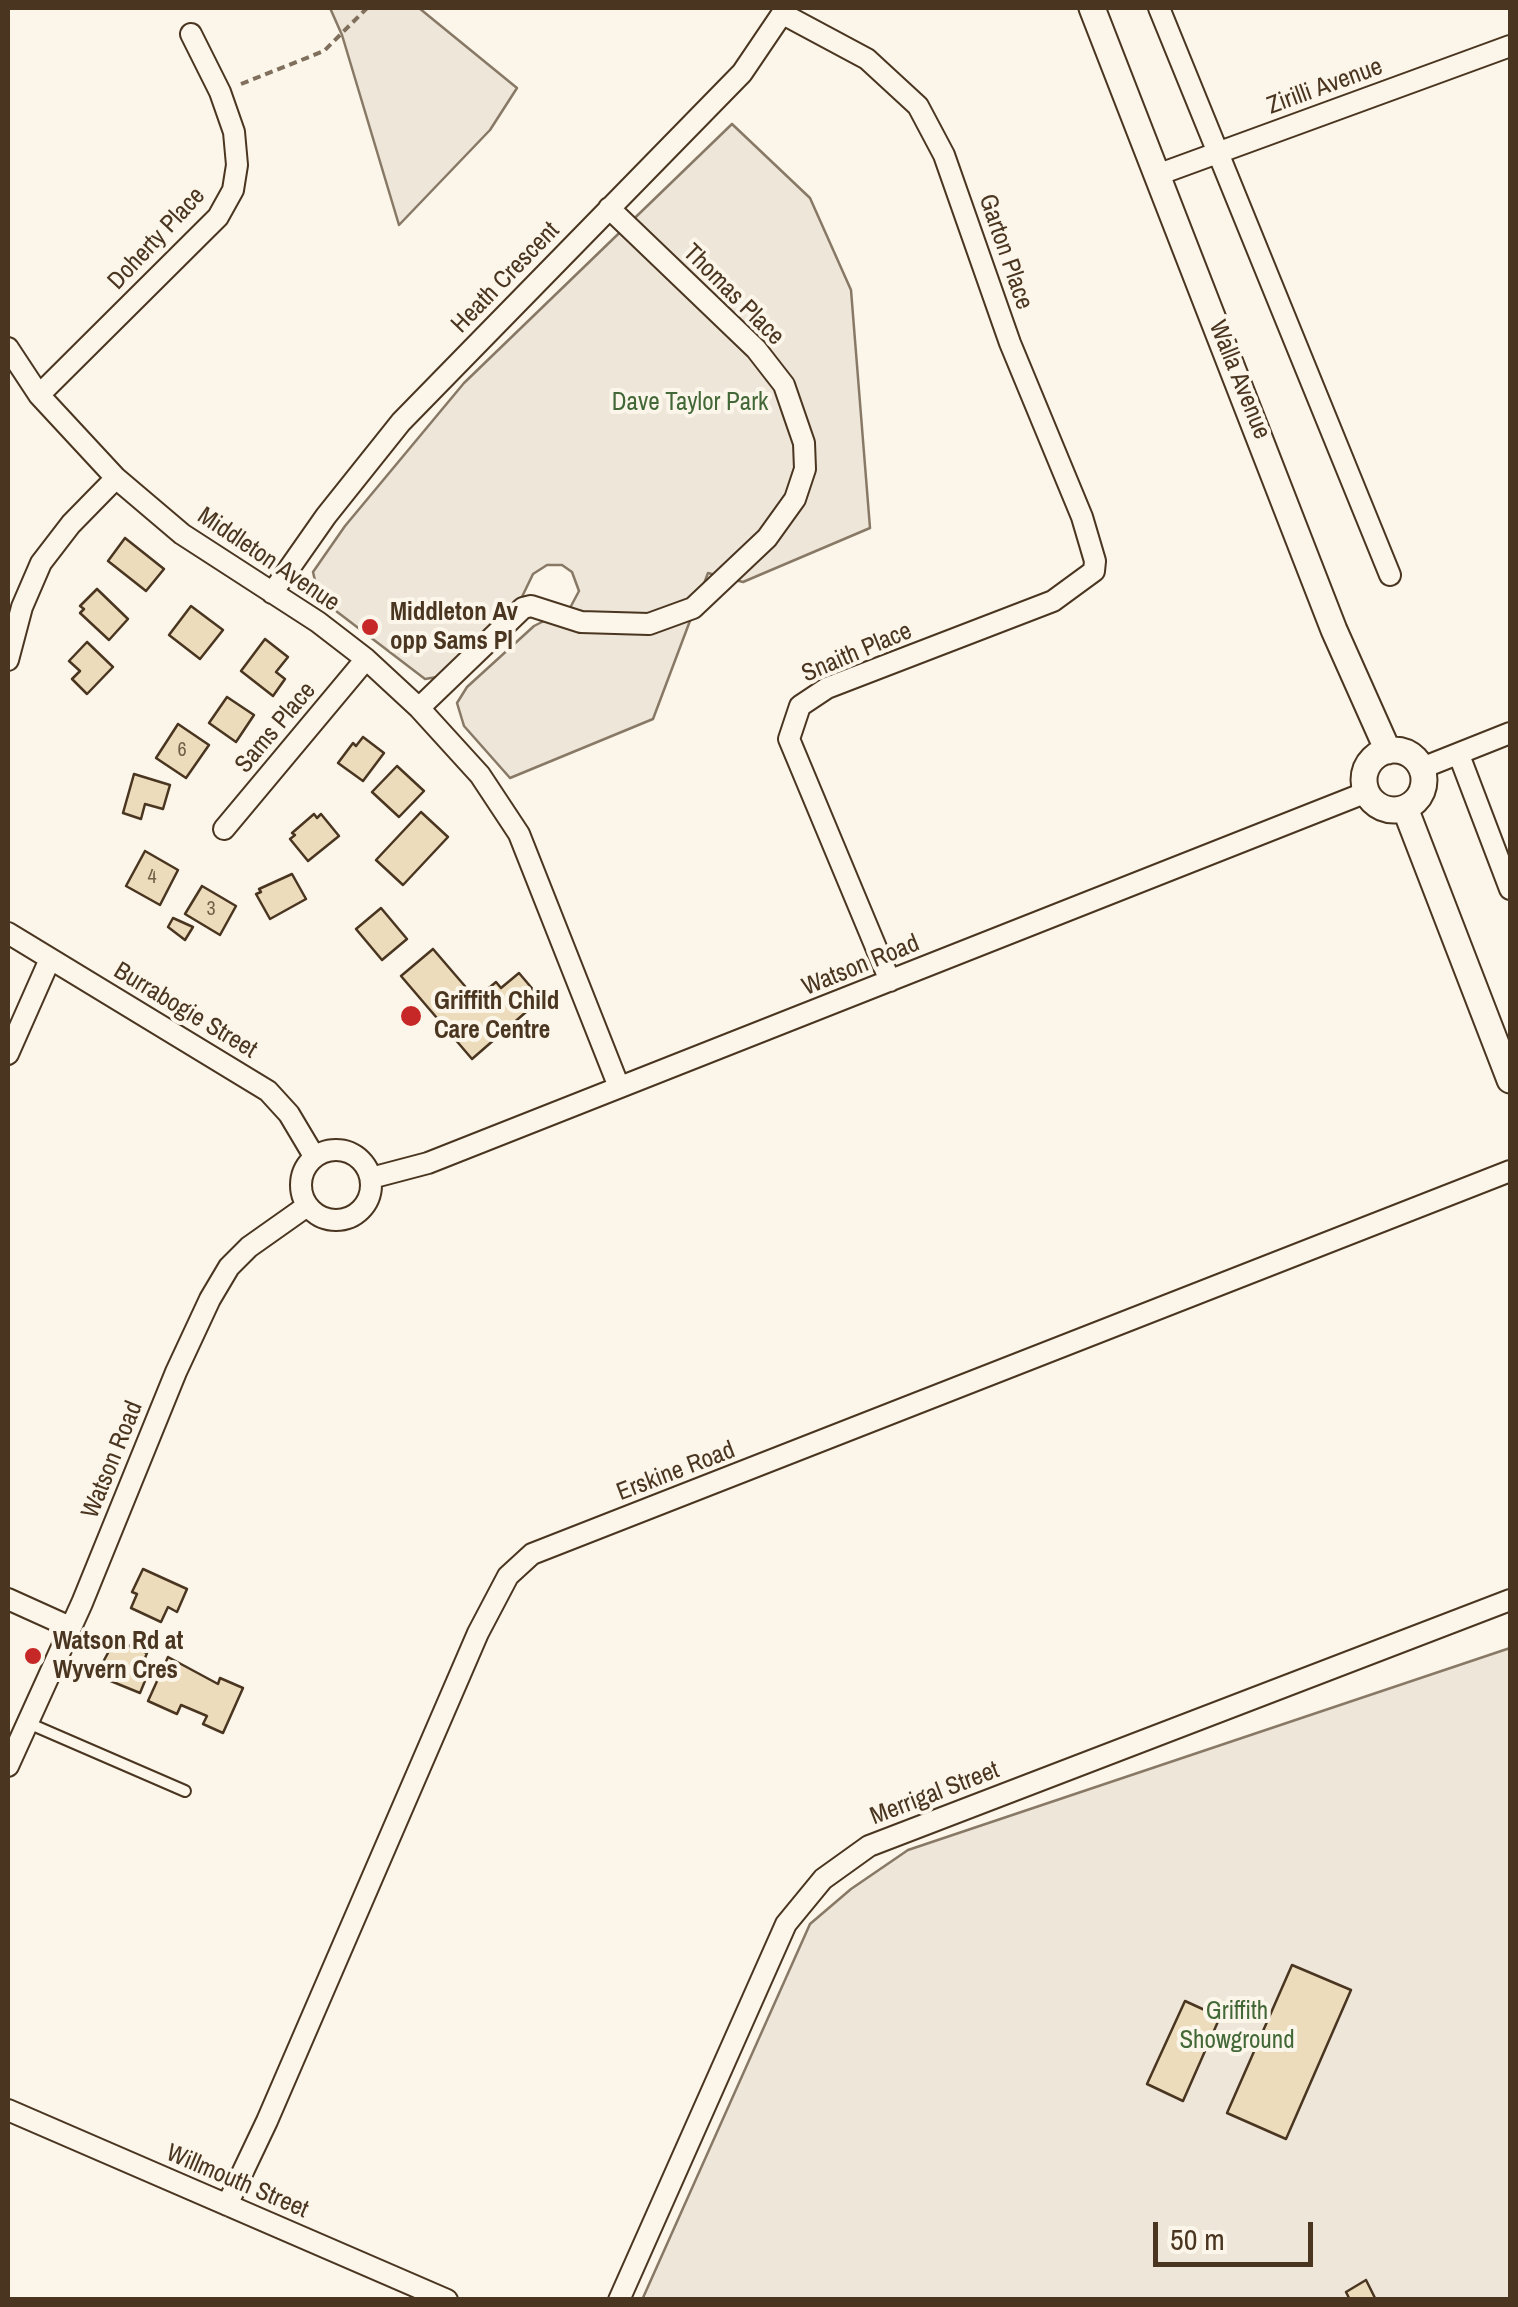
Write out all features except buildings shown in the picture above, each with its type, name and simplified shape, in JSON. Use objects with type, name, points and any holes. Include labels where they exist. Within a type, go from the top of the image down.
[{"type":"street","name":"Walla Avenue","points":[[1092,8],[1334,630],[1388,751]]},
{"type":"street","points":[[1159,8],[1390,575]]},
{"type":"street","name":"Heath Crescent","points":[[272,593],[326,516],[401,422],[742,73],[784,11]]},
{"type":"street","name":"Garton Place","points":[[784,11],[868,59],[918,106],[927,122],[944,154],[1010,343],[1092,544],[1094,571]]},
{"type":"street","name":"Doherty Place","points":[[40,395],[218,216],[233,190],[237,165],[234,132],[220,92],[191,34]]},
{"type":"street","name":"Zirilli Avenue","points":[[1158,175],[1510,46]]},
{"type":"street","name":"Thomas Place","points":[[419,708],[523,608],[531,606],[564,620],[649,624],[692,608],[767,538],[795,499],[805,469],[804,442],[784,385],[756,349],[610,208]]},
{"type":"street","name":"Middleton Avenue","points":[[8,348],[40,395],[116,478],[182,534],[318,622],[366,659],[419,708],[480,776],[519,834],[619,1087]]},
{"type":"street","points":[[8,660],[22,607],[41,563],[71,524],[116,478]]},
{"type":"street","name":"Snaith Place","points":[[890,981],[789,739],[800,706],[827,688],[1053,601],[1094,571]]},
{"type":"street","name":"Sams Place","points":[[224,829],[366,659]]},
{"type":"street","points":[[1422,768],[1510,733]]},
{"type":"street","points":[[1388,751],[1408,754],[1422,768],[1424,777],[1420,796],[1396,810],[1379,806],[1367,792],[1368,766],[1388,751]]},
{"type":"street","points":[[1459,754],[1510,889]]},
{"type":"street","name":"Watson Road","points":[[371,1178],[428,1163],[1367,792]]},
{"type":"street","points":[[1405,808],[1510,1080]]},
{"type":"street","name":"Burrabogie Street","points":[[8,933],[268,1091],[290,1114],[314,1156]]},
{"type":"street","points":[[8,1054],[50,958]]},
{"type":"street","points":[[330,1149],[349,1151],[363,1162],[371,1178],[369,1197],[358,1213],[340,1220],[322,1217],[307,1206],[300,1189],[303,1170],[314,1156],[330,1149]]},
{"type":"street","name":"Erskine Road","points":[[227,2205],[478,1633],[508,1576],[532,1554],[1510,1171]]},
{"type":"street","name":"Watson Road","points":[[8,1766],[210,1298],[229,1267],[249,1247],[307,1206]]},
{"type":"street","points":[[8,1599],[70,1627]]},
{"type":"street","name":"Merrigal Street","points":[[619,2300],[786,1924],[823,1879],[869,1846],[1510,1600]]},
{"type":"street","name":"Willmouth Street","points":[[8,2110],[447,2300]]},
{"type":"lane","points":[[27,1723],[185,1791]]},
{"type":"path","points":[[220,92],[324,51],[367,8]]},
{"type":"green space","points":[[330,8],[419,8],[517,88],[490,130],[399,225],[342,35]]},
{"type":"green space","name":"Dave Taylor Park","points":[[732,124],[810,198],[851,290],[870,528],[743,582],[708,573],[653,719],[510,778],[464,726],[457,703],[467,687],[534,626],[570,608],[579,591],[572,572],[562,565],[547,565],[533,574],[520,601],[449,675],[425,679],[319,598],[313,572],[345,526],[464,383]]},
{"type":"green space","name":"Griffith Showground","points":[[1510,1648],[1510,2299],[642,2300],[810,1924],[851,1889],[908,1850]]},
{"type":"place","name":"Middleton Av opp Sams Pl","points":[[370,627]]},
{"type":"place","name":"Griffith Child Care Centre","points":[[411,1016]]},
{"type":"place","name":"Watson Rd at Wyvern Cres","points":[[33,1656]]}]
